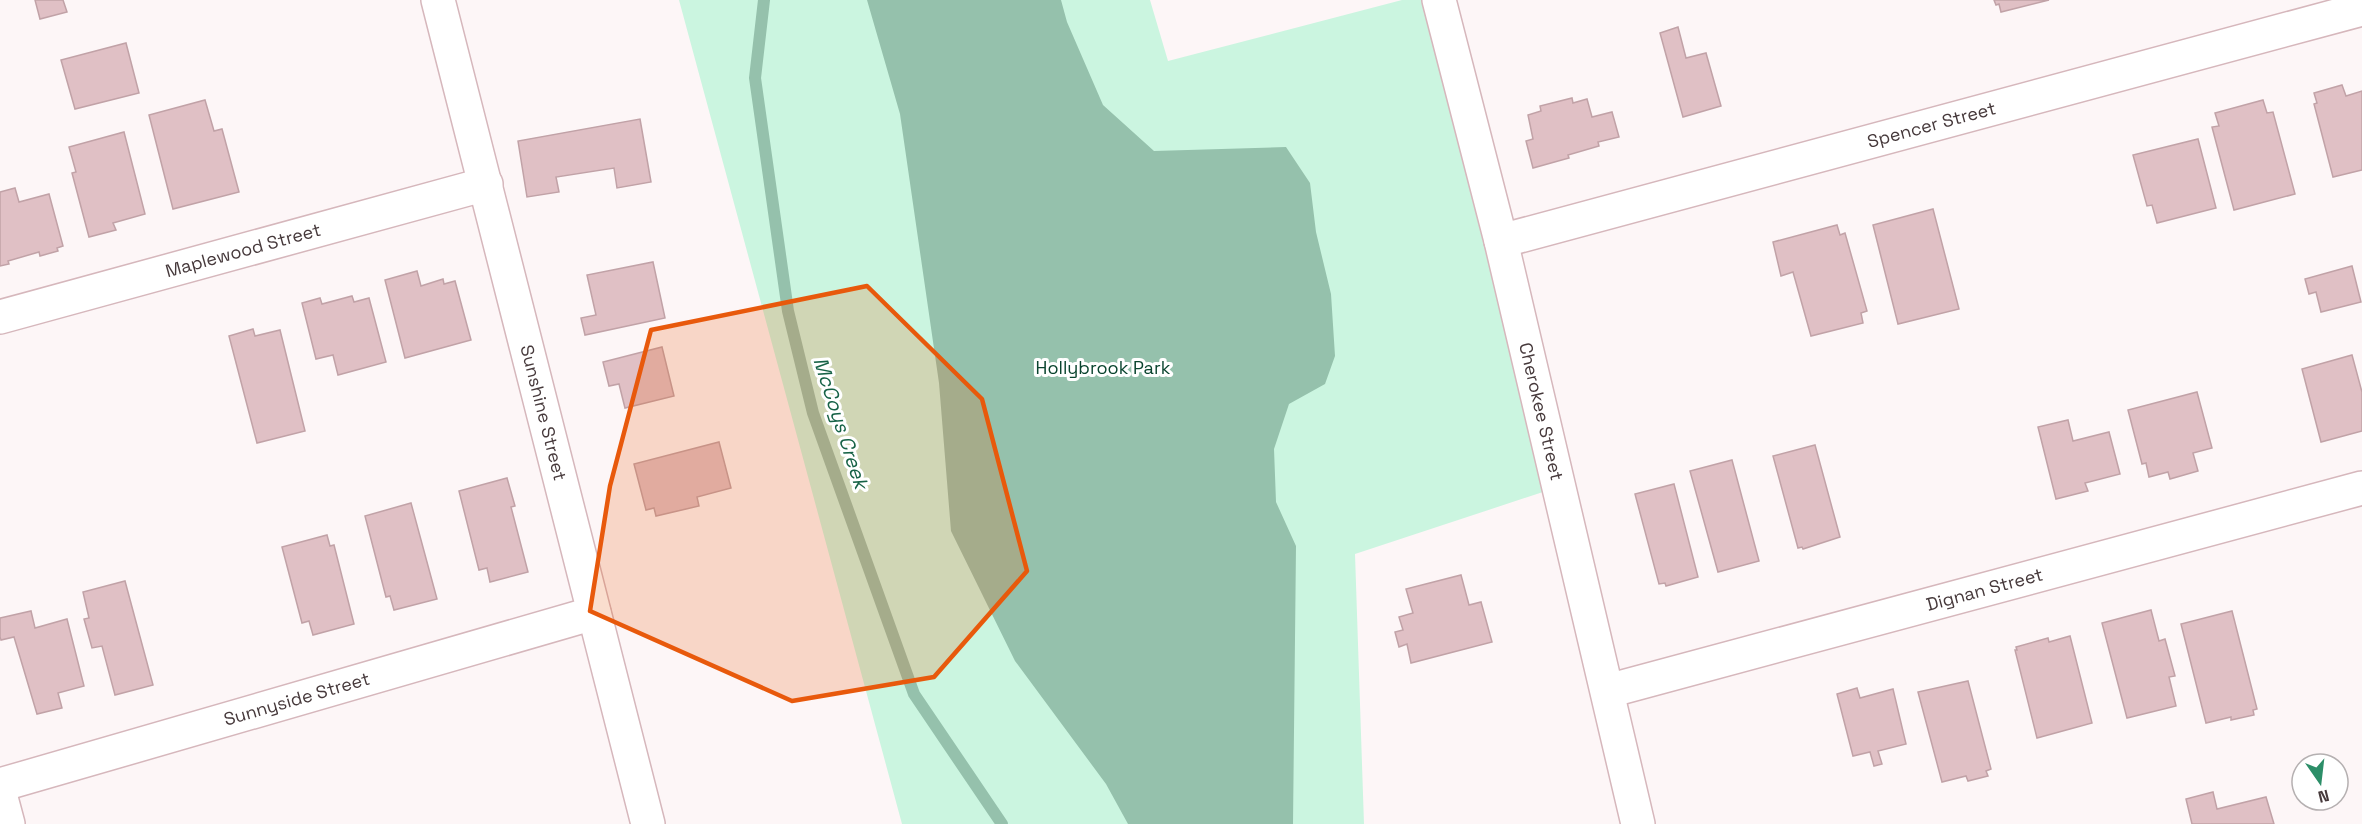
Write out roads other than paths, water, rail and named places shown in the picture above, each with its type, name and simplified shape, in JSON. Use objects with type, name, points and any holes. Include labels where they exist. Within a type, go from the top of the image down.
[{"type":"street","name":"Sunshine Street","points":[[438,0],[648,824]]},
{"type":"street","name":"Cherokee Street","points":[[1439,0],[1501,241],[1638,824]]},
{"type":"street","name":"Spencer Street","points":[[1501,241],[2362,9]]},
{"type":"street","name":"Maplewood Street","points":[[0,317],[486,184]]},
{"type":"street","name":"Dignan Street","points":[[1608,691],[2362,488]]},
{"type":"street","name":"Sunnyside Street","points":[[0,785],[594,613]]},
{"type":"street","points":[[0,794],[8,824]]},
{"type":"waterway","name":"McCoys Creek","points":[[764,0],[755,78],[788,311],[813,413],[914,694],[1002,824]]},
{"type":"park label","name":"Hollybrook Park","points":[[1103,368]]}]
